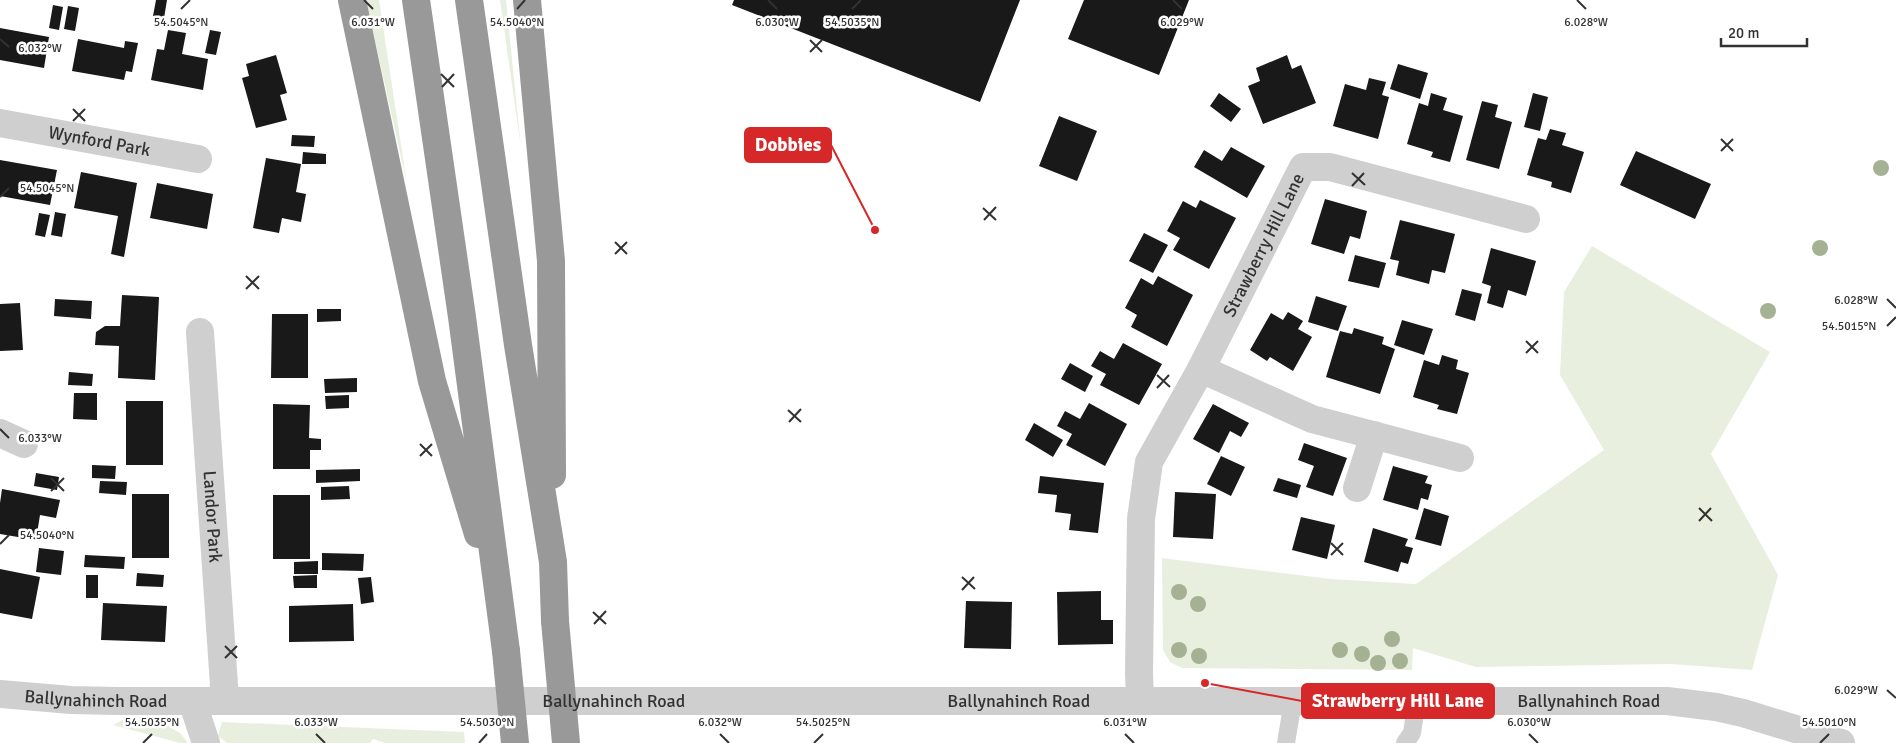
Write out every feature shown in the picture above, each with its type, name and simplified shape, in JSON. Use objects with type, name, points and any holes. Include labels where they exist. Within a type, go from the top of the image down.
[{"type":"highway","points":[[352,0],[432,381],[502,615]]},
{"type":"highway","points":[[416,0],[462,317],[502,615],[515,743]]},
{"type":"highway","points":[[469,0],[518,345],[553,562]]},
{"type":"highway","points":[[527,0],[551,260],[553,562],[555,621],[566,743]]},
{"type":"street","name":"Wynford Park","points":[[0,123],[198,159]]},
{"type":"street","name":"Strawberry Hill Lane","points":[[1140,701],[1141,519],[1149,462],[1201,369],[1303,167],[1330,167],[1526,219]]},
{"type":"street","name":"Landor Park","points":[[200,332],[225,700]]},
{"type":"street","points":[[1201,369],[1312,419],[1460,458]]},
{"type":"street","points":[[1357,488],[1374,435]]},
{"type":"street","name":"Ballynahinch Road","points":[[0,694],[71,700],[192,701],[1667,701],[1716,707],[1743,713],[1841,743]]},
{"type":"street","name":"Ballynahinch Road","points":[[192,701],[206,743]]},
{"type":"lane","points":[[1286,743],[1293,700]]},
{"type":"lane","points":[[1405,743],[1412,732],[1417,700]]},
{"type":"green space","points":[[366,0],[379,0],[407,184]]},
{"type":"green space","points":[[500,0],[506,0],[521,148]]},
{"type":"green space","points":[[1592,246],[1770,352],[1711,454],[1778,575],[1752,670],[1671,664],[1476,667],[1413,648],[1412,670],[1182,668],[1170,662],[1163,650],[1162,558],[1331,579],[1416,584],[1604,450],[1560,375],[1564,292]]},
{"type":"green space","points":[[123,720],[159,720],[181,734],[188,743],[180,743],[113,725]]},
{"type":"green space","points":[[222,722],[464,732],[465,743],[385,743],[373,739],[370,743],[227,743],[218,736]]},
{"type":"building","points":[[156,0],[167,0],[164,18],[153,16]]},
{"type":"building","points":[[734,0],[1020,0],[980,102],[732,5]]},
{"type":"building","points":[[1084,0],[1189,0],[1159,75],[1068,39]]},
{"type":"building","points":[[53,5],[63,7],[59,30],[49,28]]},
{"type":"building","points":[[68,6],[79,8],[75,31],[64,29]]},
{"type":"building","points":[[0,28],[49,37],[44,68],[0,60]]},
{"type":"building","points":[[168,30],[186,33],[182,54],[208,59],[203,90],[151,80],[157,49],[164,50]]},
{"type":"building","points":[[210,30],[221,32],[216,55],[205,53]]},
{"type":"building","points":[[78,39],[124,48],[125,41],[138,43],[132,72],[126,71],[124,80],[72,71]]},
{"type":"building","points":[[276,55],[287,93],[280,95],[287,120],[256,128],[242,78],[249,76],[246,64]]},
{"type":"building","points":[[1287,55],[1292,69],[1301,65],[1316,103],[1263,124],[1248,86],[1260,81],[1256,68]]},
{"type":"building","points":[[1398,64],[1428,73],[1420,99],[1390,89]]},
{"type":"building","points":[[1369,78],[1386,82],[1382,95],[1389,97],[1378,139],[1333,126],[1345,84],[1366,90]]},
{"type":"building","points":[[1219,93],[1241,109],[1231,122],[1210,106]]},
{"type":"building","points":[[1431,93],[1447,98],[1443,110],[1463,116],[1450,162],[1431,157],[1433,152],[1407,144],[1419,103],[1428,106]]},
{"type":"building","points":[[1533,93],[1548,97],[1540,131],[1524,127]]},
{"type":"building","points":[[1482,101],[1498,105],[1495,117],[1512,122],[1499,169],[1466,160]]},
{"type":"building","points":[[1059,116],[1097,131],[1077,181],[1039,166]]},
{"type":"building","points":[[1550,129],[1566,133],[1562,145],[1584,152],[1571,193],[1551,187],[1552,182],[1527,175],[1538,138],[1546,140]]},
{"type":"building","points":[[292,135],[315,136],[314,147],[291,146]]},
{"type":"building","points":[[1231,147],[1265,166],[1247,198],[1194,167],[1204,150],[1222,161]]},
{"type":"building","points":[[1636,151],[1711,184],[1695,219],[1620,185]]},
{"type":"building","points":[[303,152],[326,154],[326,164],[302,164]]},
{"type":"building","points":[[266,158],[301,164],[296,192],[306,194],[301,222],[282,218],[279,233],[253,228]]},
{"type":"building","points":[[0,160],[57,170],[50,205],[0,196]]},
{"type":"building","points":[[81,172],[137,183],[124,257],[111,254],[118,216],[74,208]]},
{"type":"building","points":[[157,183],[213,194],[207,229],[150,218]]},
{"type":"building","points":[[1325,199],[1367,211],[1360,239],[1350,236],[1344,254],[1311,244]]},
{"type":"building","points":[[1200,200],[1236,218],[1209,269],[1173,250],[1180,238],[1167,231],[1183,201],[1196,208]]},
{"type":"building","points":[[55,212],[66,214],[62,237],[51,235]]},
{"type":"building","points":[[39,213],[50,215],[45,237],[35,235]]},
{"type":"building","points":[[1400,220],[1455,234],[1445,273],[1432,270],[1429,284],[1396,275],[1399,261],[1390,259]]},
{"type":"building","points":[[1144,233],[1168,245],[1153,273],[1129,261]]},
{"type":"building","points":[[1491,248],[1536,261],[1526,296],[1508,290],[1503,308],[1487,303],[1491,286],[1482,283]]},
{"type":"building","points":[[1355,255],[1386,263],[1379,288],[1348,281]]},
{"type":"building","points":[[1158,276],[1193,295],[1167,346],[1131,327],[1137,315],[1125,308],[1141,278],[1153,285]]},
{"type":"building","points":[[1462,289],[1482,294],[1475,321],[1455,315]]},
{"type":"building","points":[[122,295],[159,297],[155,380],[118,378],[119,346],[95,345],[96,332],[105,326],[120,326]]},
{"type":"building","points":[[1316,296],[1347,306],[1338,331],[1308,322]]},
{"type":"building","points":[[55,299],[92,301],[91,319],[54,316]]},
{"type":"building","points":[[20,303],[23,350],[0,351],[0,304]]},
{"type":"building","points":[[317,309],[341,309],[341,321],[317,322]]},
{"type":"building","points":[[1288,312],[1303,321],[1298,329],[1312,337],[1293,371],[1270,357],[1267,361],[1250,350],[1271,313],[1283,320]]},
{"type":"building","points":[[272,314],[308,314],[308,378],[271,378]]},
{"type":"building","points":[[1402,320],[1433,329],[1424,355],[1394,345]]},
{"type":"building","points":[[1354,328],[1384,337],[1382,344],[1395,349],[1380,394],[1326,377],[1340,331],[1352,334]]},
{"type":"building","points":[[1123,343],[1162,364],[1139,405],[1100,385],[1106,374],[1091,366],[1100,351],[1114,359]]},
{"type":"building","points":[[1442,355],[1458,360],[1456,369],[1469,373],[1457,414],[1437,409],[1439,405],[1413,397],[1424,360],[1439,365]]},
{"type":"building","points":[[1070,363],[1093,376],[1085,392],[1061,379]]},
{"type":"building","points":[[69,372],[93,374],[92,386],[68,385]]},
{"type":"building","points":[[357,378],[357,392],[325,393],[324,379]]},
{"type":"building","points":[[74,393],[97,393],[97,420],[73,419]]},
{"type":"building","points":[[349,395],[349,408],[326,409],[325,396]]},
{"type":"building","points":[[126,401],[163,401],[163,465],[126,465]]},
{"type":"building","points":[[1089,403],[1127,424],[1105,466],[1066,445],[1072,434],[1057,426],[1065,411],[1080,419]]},
{"type":"building","points":[[273,404],[310,405],[309,438],[321,439],[321,450],[310,450],[310,469],[273,469]]},
{"type":"building","points":[[1213,404],[1249,423],[1241,437],[1230,431],[1219,453],[1193,439]]},
{"type":"building","points":[[1034,423],[1063,440],[1053,457],[1025,440]]},
{"type":"building","points":[[1304,443],[1347,458],[1333,496],[1306,487],[1314,466],[1298,460]]},
{"type":"building","points":[[1221,456],[1245,467],[1231,496],[1207,484]]},
{"type":"building","points":[[92,465],[116,466],[115,479],[92,478]]},
{"type":"building","points":[[1393,466],[1428,476],[1425,483],[1432,485],[1428,500],[1421,498],[1418,510],[1383,500]]},
{"type":"building","points":[[360,469],[360,481],[316,483],[316,470]]},
{"type":"building","points":[[36,473],[59,477],[57,490],[34,486]]},
{"type":"building","points":[[1040,476],[1104,483],[1098,533],[1069,530],[1071,514],[1055,512],[1057,495],[1038,493]]},
{"type":"building","points":[[1278,478],[1301,485],[1297,498],[1273,491]]},
{"type":"building","points":[[100,481],[127,482],[126,495],[99,493]]},
{"type":"building","points":[[349,486],[350,499],[321,500],[321,487]]},
{"type":"building","points":[[2,489],[60,500],[56,518],[40,515],[36,540],[0,534]]},
{"type":"building","points":[[1175,492],[1216,494],[1213,539],[1173,537]]},
{"type":"building","points":[[132,494],[169,494],[169,558],[132,558]]},
{"type":"building","points":[[273,495],[310,495],[310,559],[273,559]]},
{"type":"building","points":[[1424,508],[1449,516],[1441,546],[1415,539]]},
{"type":"building","points":[[1301,517],[1335,525],[1327,559],[1292,550]]},
{"type":"building","points":[[1373,528],[1408,539],[1405,546],[1413,548],[1408,564],[1401,562],[1398,572],[1364,562]]},
{"type":"building","points":[[39,548],[64,551],[61,575],[36,572]]},
{"type":"building","points":[[322,553],[364,554],[363,571],[322,570]]},
{"type":"building","points":[[85,555],[125,557],[124,569],[84,567]]},
{"type":"building","points":[[318,561],[318,574],[294,574],[294,562]]},
{"type":"building","points":[[0,569],[40,577],[32,619],[0,613]]},
{"type":"building","points":[[137,573],[164,575],[163,587],[136,586]]},
{"type":"building","points":[[86,575],[98,575],[98,598],[86,598]]},
{"type":"building","points":[[317,575],[317,588],[294,588],[293,576]]},
{"type":"building","points":[[371,577],[374,602],[361,604],[358,578]]},
{"type":"building","points":[[1101,591],[1101,620],[1113,620],[1113,644],[1058,645],[1057,592]]},
{"type":"building","points":[[966,601],[1012,602],[1011,649],[964,648]]},
{"type":"building","points":[[103,603],[167,606],[165,642],[101,640]]},
{"type":"building","points":[[353,604],[354,641],[289,642],[289,606]]},
{"type":"place","name":"Dobbies","points":[[875,230]]},
{"type":"place","name":"Strawberry Hill Lane","points":[[1205,683]]}]
